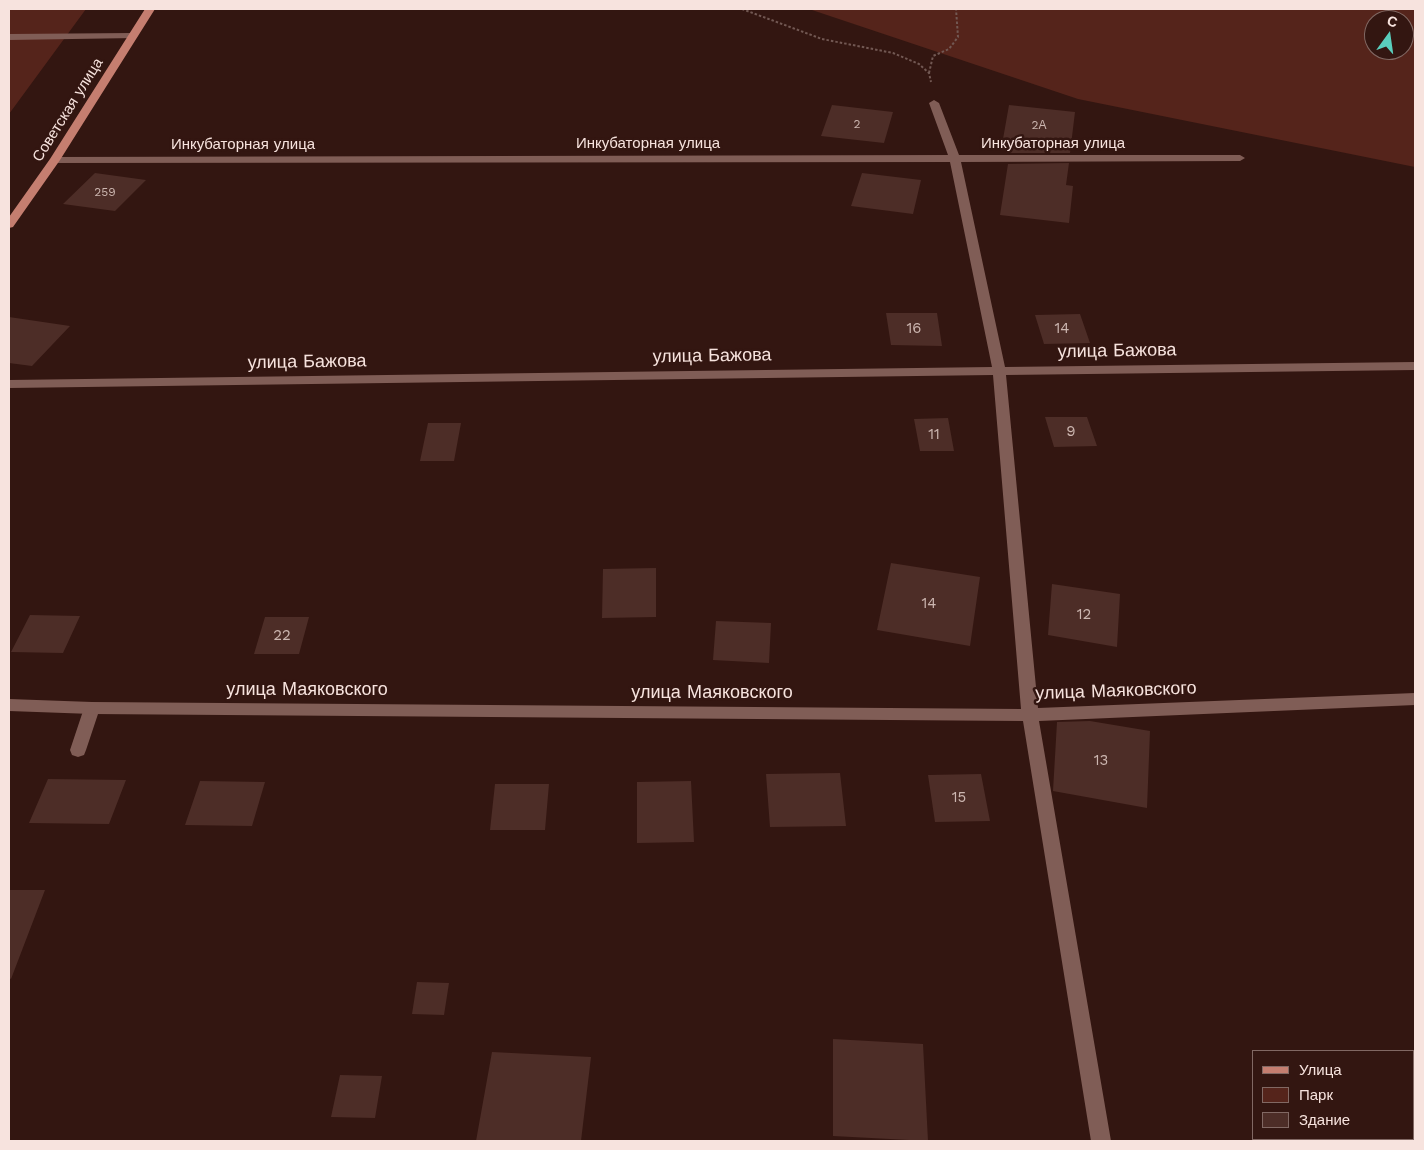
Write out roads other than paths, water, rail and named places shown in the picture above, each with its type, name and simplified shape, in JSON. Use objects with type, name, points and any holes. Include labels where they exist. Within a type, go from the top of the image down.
[{"type":"main road","name":"Советская улица","points":[[9,225],[55,160],[150,9]]},
{"type":"street","points":[[9,37],[133,36]]},
{"type":"street","points":[[934,103],[955,159],[998,371],[1030,715],[1101,1141]]},
{"type":"street","name":"Инкубаторная улица","points":[[55,160],[1240,158]]},
{"type":"street","name":"улица Бажова","points":[[9,384],[1415,366]]},
{"type":"street","name":"улица Маяковского","points":[[9,705],[92,708],[1030,715],[1415,699]]},
{"type":"street","points":[[78,750],[92,708]]}]
